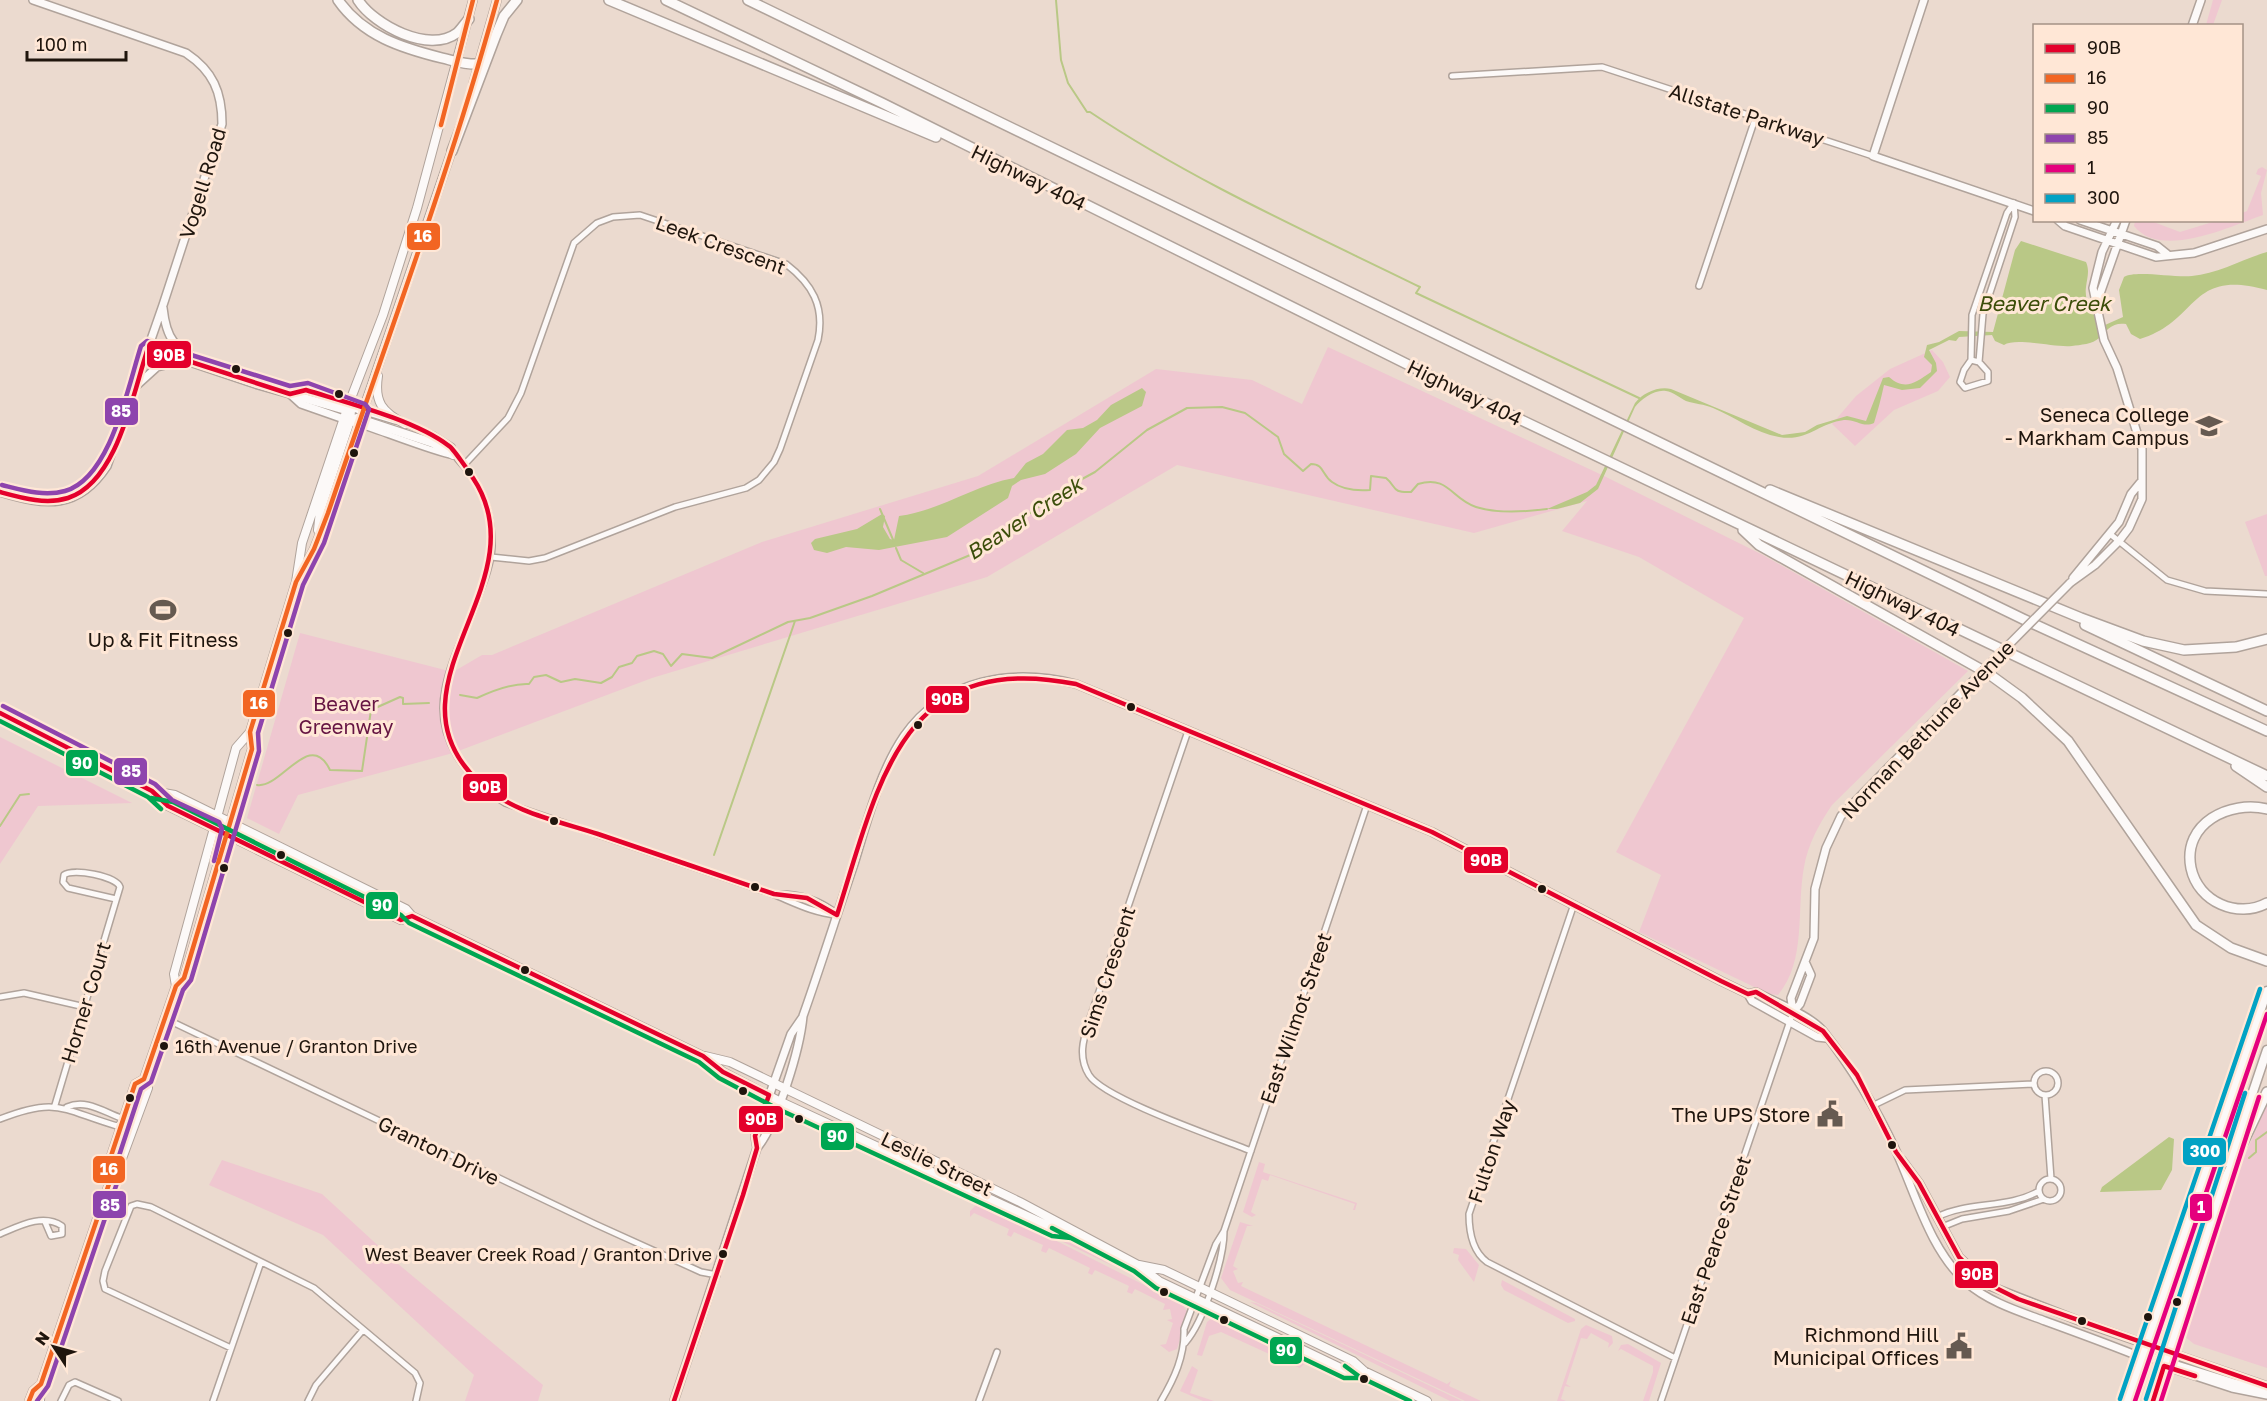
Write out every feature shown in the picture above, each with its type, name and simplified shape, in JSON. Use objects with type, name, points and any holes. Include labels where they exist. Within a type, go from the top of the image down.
[{"type":"highway","points":[[338,0],[350,15],[385,41],[457,63],[479,64]]},
{"type":"highway","points":[[358,0],[384,23],[428,40],[445,38],[457,33],[469,19]]},
{"type":"highway","points":[[452,151],[500,25],[511,4],[517,0]]},
{"type":"highway","points":[[609,0],[987,157]]},
{"type":"highway","name":"Highway 404","points":[[666,0],[1480,401],[2267,776]]},
{"type":"highway","name":"Highway 404","points":[[748,0],[2023,619],[2267,731]]},
{"type":"highway","points":[[1706,465],[2143,641],[2184,650],[2236,647],[2267,639]]},
{"type":"highway","points":[[1737,524],[1759,545],[1989,674],[2022,698],[2067,741],[2196,925],[2231,948],[2267,961]]},
{"type":"highway","points":[[2012,590],[2267,711]]},
{"type":"highway","points":[[2211,750],[2267,787]]},
{"type":"highway","points":[[2267,809],[2235,808],[2218,812],[2203,824],[2190,850],[2191,868],[2196,881],[2212,899],[2227,907],[2242,910],[2257,909],[2267,903]]},
{"type":"highway","points":[[2220,1191],[2267,1092]]},
{"type":"main road","points":[[296,582],[317,541],[352,415],[417,208],[473,0]]},
{"type":"main road","points":[[111,1178],[108,1165],[135,1083],[144,1079],[176,986],[184,978],[228,835],[252,749],[250,732],[296,582],[302,543],[352,415],[382,354],[452,151],[497,0]]},
{"type":"main road","points":[[382,354],[377,385],[379,403],[388,415],[405,424]]},
{"type":"main road","points":[[290,394],[424,440],[453,455]]},
{"type":"main road","name":"Leslie Street","points":[[0,713],[152,791],[168,806],[401,920],[412,916]]},
{"type":"main road","points":[[176,986],[174,974],[219,817],[236,748],[250,732]]},
{"type":"main road","name":"Leslie Street","points":[[152,791],[175,795],[231,822],[406,909],[412,916],[703,1056],[723,1072],[779,1101],[1055,1228],[1072,1231]]},
{"type":"main road","points":[[2127,1401],[2267,991]]},
{"type":"main road","points":[[2153,1401],[2267,1050]]},
{"type":"main road","name":"Leslie Street","points":[[703,1056],[730,1062],[1020,1202],[1138,1265],[1159,1281],[1347,1371],[1364,1371]]},
{"type":"main road","points":[[40,1401],[41,1384],[111,1178],[117,1172],[148,1086],[144,1079]]},
{"type":"main road","name":"Leslie Street","points":[[1138,1265],[1164,1270],[1209,1291],[1353,1361],[1364,1371],[1427,1401]]},
{"type":"main road","points":[[2141,1357],[2166,1360],[2236,1384],[2267,1388]]},
{"type":"main road","points":[[29,1401],[33,1391],[41,1384]]},
{"type":"street","name":"Vogell Road","points":[[0,492],[30,501],[48,503],[64,501],[91,486],[107,466],[218,142],[222,104],[218,87],[204,66],[186,53],[33,0]]},
{"type":"street","points":[[1873,156],[1923,0]]},
{"type":"street","points":[[2193,24],[2201,0]]},
{"type":"street","name":"Allstate Parkway","points":[[1452,76],[1602,67],[2033,211]]},
{"type":"street","points":[[1699,286],[1756,117]]},
{"type":"street","points":[[1971,360],[1979,362],[1988,372],[1988,381],[1965,388],[1960,382],[1971,360],[1972,315],[2007,213],[2014,203]]},
{"type":"street","points":[[1979,362],[1983,314],[2015,217],[2014,203]]},
{"type":"street","name":"Leek Crescent","points":[[464,465],[508,418],[521,393],[574,243],[597,223],[613,217],[640,214],[786,264],[804,278],[816,300],[820,328],[818,340],[780,449],[774,462],[759,480],[732,494],[675,507],[545,558],[529,561],[491,557]]},
{"type":"street","points":[[2060,222],[2065,226],[2149,255],[2194,253],[2267,229]]},
{"type":"street","points":[[2086,222],[2157,246],[2166,254]]},
{"type":"street","name":"Norman Bethune Avenue","points":[[2070,582],[2095,565],[2119,541],[2129,528],[2142,499],[2140,483],[2142,449],[2117,368],[2104,340],[2092,288],[2116,222]]},
{"type":"street","points":[[2096,305],[2125,222]]},
{"type":"street","points":[[163,305],[165,327],[170,341],[220,372]]},
{"type":"street","points":[[148,348],[290,394]]},
{"type":"street","points":[[134,388],[157,367],[183,360]]},
{"type":"street","points":[[352,415],[405,424],[433,435],[452,447],[453,455],[464,465],[489,508],[491,557],[445,687],[442,710],[453,753],[476,782],[505,803],[774,894],[790,903],[821,914],[837,915]]},
{"type":"street","name":"Norman Bethune Avenue","points":[[1793,1012],[1791,998],[1800,971],[1806,964],[1815,931],[1815,889],[1826,848],[1841,816],[2070,582],[2110,534],[2140,483]]},
{"type":"street","points":[[2110,534],[2167,580],[2205,591],[2267,594]]},
{"type":"street","points":[[674,1401],[757,1148],[765,1137],[801,1036],[803,1016],[890,762],[916,722],[946,697],[971,686],[1004,677],[1049,677],[1076,684],[1466,848],[1748,994],[1752,1000],[1817,1037],[1826,1038]]},
{"type":"street","name":"Sims Crescent","points":[[1188,732],[1089,1021],[1082,1057],[1089,1076],[1117,1097],[1251,1151]]},
{"type":"street","name":"East Wilmot Street","points":[[1185,1343],[1184,1329],[1216,1244],[1224,1230],[1367,805]]},
{"type":"street","points":[[71,871],[114,879],[120,887],[116,899],[68,888],[63,882],[64,875],[71,871]]},
{"type":"street","points":[[774,894],[794,894],[824,904],[837,915]]},
{"type":"street","name":"Horner Court","points":[[55,1105],[116,899]]},
{"type":"street","name":"Fulton Way","points":[[1574,904],[1469,1214],[1470,1232],[1474,1246],[1487,1262],[1675,1358]]},
{"type":"street","name":"Norman Bethune Avenue","points":[[1793,1012],[1800,1004],[1811,975],[1806,964]]},
{"type":"street","points":[[1748,994],[1756,992],[1823,1031],[1826,1038],[1852,1069],[1896,1152],[1909,1187],[1953,1267],[1983,1294],[2005,1306],[2141,1357]]},
{"type":"street","points":[[0,997],[24,993],[85,1006]]},
{"type":"street","points":[[1294,998],[1301,1000]]},
{"type":"street","name":"East Pearce Street","points":[[1661,1401],[1793,1012]]},
{"type":"street","points":[[757,1148],[754,1136],[791,1034],[803,1016]]},
{"type":"street","name":"Granton Drive","points":[[164,1018],[595,1224],[701,1272],[717,1275]]},
{"type":"street","points":[[2040,1072],[2054,1073],[2057,1086],[2054,1092],[2045,1095],[2039,1093],[2033,1083],[2040,1072]]},
{"type":"street","points":[[1872,1106],[1905,1090],[2033,1083]]},
{"type":"street","points":[[2045,1095],[2051,1179]]},
{"type":"street","points":[[67,1107],[78,1103],[88,1104],[121,1118],[122,1122],[134,1128]]},
{"type":"street","points":[[0,1119],[40,1105],[55,1105],[67,1107],[77,1113],[117,1126],[122,1122]]},
{"type":"street","points":[[1896,1152],[1919,1183],[1959,1257],[1990,1286],[2018,1299],[2146,1344],[2166,1360],[2232,1388],[2267,1395]]},
{"type":"street","points":[[1927,1222],[1956,1209],[2013,1201],[2039,1191],[2043,1181],[2051,1179],[2061,1185],[2061,1194],[2054,1200],[2044,1199],[2009,1211],[1962,1219],[1932,1232]]},
{"type":"street","points":[[2039,1191],[2044,1199]]},
{"type":"street","points":[[231,1348],[109,1293],[103,1281],[128,1210],[137,1204],[151,1207],[314,1288],[418,1377],[419,1390],[416,1401]]},
{"type":"street","points":[[0,1234],[31,1221],[45,1222]]},
{"type":"street","name":"East Wilmot Street","points":[[1185,1343],[1192,1334],[1205,1303],[1224,1246],[1224,1230]]},
{"type":"street","points":[[213,1401],[261,1262]]},
{"type":"street","points":[[308,1401],[316,1385],[363,1330]]},
{"type":"street","points":[[1161,1401],[1173,1381],[1185,1343]]},
{"type":"street","points":[[979,1401],[997,1352]]},
{"type":"street","points":[[61,1401],[69,1385],[75,1382],[118,1401]]},
{"type":"green space","points":[[2213,0],[2222,0],[2213,24],[2206,24]]},
{"type":"green space","points":[[2262,167],[2267,170],[2261,193],[2263,215],[2215,232],[2178,240],[2161,240],[2146,236],[2134,226],[2135,222],[2154,222],[2180,232],[2213,222],[2243,222],[2243,213],[2247,211],[2261,176],[2256,174]]},
{"type":"green space","name":"Beaver Greenway","points":[[1328,347],[1602,475],[1761,554],[1968,671],[1832,805],[1823,819],[1811,842],[1804,867],[1799,934],[1793,966],[1778,995],[1769,994],[1639,932],[1661,875],[1616,852],[1744,618],[1639,557],[1562,531],[1587,501],[1474,533],[1177,465],[987,577],[652,678],[453,753],[298,795],[279,834],[247,818],[300,633],[453,672],[482,655],[492,655],[762,542],[978,476],[1156,369],[1252,380],[1302,404]]},
{"type":"green space","points":[[1932,350],[1943,362],[1950,377],[1938,391],[1894,410],[1855,446],[1832,424],[1856,396],[1890,369]]},
{"type":"green space","points":[[2267,514],[2267,576],[2265,576],[2245,522]]},
{"type":"green space","points":[[0,737],[132,803],[38,806],[0,864]]},
{"type":"green space","points":[[2267,1104],[2267,1368],[2194,1344],[2184,1336],[2229,1193]]},
{"type":"green space","points":[[222,1160],[322,1194],[397,1263],[543,1385],[538,1401],[465,1401],[474,1375],[323,1235],[209,1185]]},
{"type":"green space","points":[[1259,1162],[1265,1164],[1263,1172],[1357,1203],[1355,1210],[1353,1210],[1355,1204],[1270,1175],[1268,1181],[1262,1179],[1251,1212],[1256,1215],[1252,1217],[1243,1212]]},
{"type":"green space","points":[[985,1200],[1065,1238],[1113,1266],[997,1210]]},
{"type":"green space","points":[[979,1202],[1182,1304],[1188,1313],[1177,1349],[1169,1352],[1160,1345],[1166,1344],[1173,1323],[1167,1320],[1172,1319],[1170,1309],[1163,1310],[1165,1304],[1135,1289],[1132,1294],[1127,1292],[1129,1286],[1095,1270],[1092,1275],[1088,1273],[1090,1268],[1049,1248],[1046,1253],[1041,1251],[1043,1245],[1014,1232],[1011,1237],[1007,1235],[1009,1229],[974,1213],[970,1217],[970,1211]]},
{"type":"green space","points":[[1240,1222],[1253,1226],[1247,1226],[1233,1266],[1238,1269],[1233,1271],[1238,1283],[1243,1282],[1241,1286],[1447,1384],[1451,1381],[1449,1386],[1481,1401],[1465,1401],[1230,1290],[1221,1278]]},
{"type":"green space","points":[[1454,1248],[1466,1249],[1479,1265],[1474,1282],[1458,1260],[1459,1255],[1453,1253]]},
{"type":"green space","points":[[1502,1280],[1575,1321],[1568,1323],[1504,1290],[1501,1285]]},
{"type":"green space","points":[[1250,1302],[1256,1303],[1462,1401],[1450,1401]]},
{"type":"green space","points":[[1217,1314],[1308,1359],[1216,1316]]},
{"type":"green space","points":[[1212,1318],[1305,1363],[1300,1368],[1221,1332],[1209,1336],[1202,1356],[1197,1355],[1207,1322]]},
{"type":"green space","points":[[1586,1325],[1612,1336],[1613,1343],[1608,1348],[1609,1343],[1591,1333],[1587,1339],[1581,1338],[1566,1384],[1571,1387],[1565,1386],[1561,1399],[1566,1401],[1557,1401],[1581,1329]]},
{"type":"green space","points":[[1628,1344],[1661,1363],[1649,1401],[1643,1401],[1653,1366],[1621,1349],[1618,1351],[1621,1345]]},
{"type":"green space","points":[[1192,1366],[1198,1370],[1190,1393],[1214,1401],[1203,1401],[1180,1391]]},
{"type":"water","name":"Beaver Creek","points":[[2021,241],[2086,262],[2087,302],[2100,324],[2105,325],[2123,317],[2119,290],[2124,277],[2129,275],[2201,275],[2267,252],[2267,290],[2241,285],[2222,286],[2208,291],[2174,321],[2159,331],[2140,339],[2131,334],[2126,324],[2117,324],[2093,342],[2072,346],[2026,342],[2004,345],[1995,341],[1992,335],[1959,337],[1956,341],[1949,340],[1929,350],[1936,363],[1937,371],[1920,388],[1902,390],[1884,385],[1874,423],[1844,420],[1797,437],[1770,435],[1710,407],[1686,401],[1669,392],[1653,393],[1635,407],[1598,489],[1580,503],[1547,509],[1587,492],[1596,485],[1635,403],[1646,393],[1656,389],[1671,389],[1782,435],[1805,432],[1817,425],[1847,416],[1866,421],[1883,378],[1889,377],[1900,384],[1910,384],[1931,372],[1932,365],[1924,357],[1927,345],[1939,342],[1959,331],[1993,332],[2015,250]]},
{"type":"water","points":[[1142,388],[1146,392],[1142,406],[1100,428],[1076,454],[1045,474],[1021,480],[1012,486],[1008,498],[947,537],[879,550],[846,547],[827,553],[814,550],[811,543],[815,539],[857,529],[882,514],[885,516],[883,527],[890,539],[894,540],[899,516],[929,509],[985,486],[1014,478],[1026,463],[1043,454],[1067,430],[1083,428],[1097,420],[1111,405]]},
{"type":"water","points":[[2169,1137],[2174,1139],[2172,1170],[2161,1190],[2100,1192],[2102,1187]]},
{"type":"waterway","points":[[1056,0],[1061,60],[1068,83],[1087,112],[1210,183],[1420,287],[1416,293],[1639,398]]},
{"type":"waterway","name":"Beaver Creek","points":[[460,695],[477,698],[509,686],[529,684],[534,677],[546,675],[561,682],[575,679],[601,683],[612,677],[619,667],[632,663],[637,656],[654,651],[663,654],[671,666],[682,654],[712,658],[788,622],[810,618],[872,596],[975,553],[1062,490],[1095,472],[1147,430],[1187,408],[1222,407],[1245,413],[1278,437],[1284,454],[1303,471],[1311,464],[1315,464],[1332,482],[1345,488],[1370,490],[1371,476],[1386,478],[1397,490],[1405,492],[1411,492],[1418,484],[1437,483],[1468,503],[1493,511],[1547,509]]},
{"type":"waterway","points":[[880,509],[894,542]]},
{"type":"waterway","points":[[896,548],[901,560],[923,573]]},
{"type":"waterway","points":[[714,855],[795,621]]},
{"type":"waterway","name":"Beaver Creek","points":[[257,785],[266,784],[304,757],[314,755],[322,759],[330,770],[362,771],[371,710],[400,697],[403,698],[403,704],[429,703]]},
{"type":"waterway","name":"Beaver Creek","points":[[0,826],[20,795],[29,794]]},
{"type":"waterway","points":[[2249,1158],[2256,1152],[2256,1140],[2267,1132]]},
{"type":"transit line","name":"16","points":[[441,125],[473,0]]},
{"type":"transit line","name":"16","points":[[29,1401],[33,1391],[41,1384],[111,1178],[108,1165],[135,1084],[144,1079],[176,986],[184,978],[252,749],[250,732],[296,582],[314,549],[328,513],[438,194],[497,0]]},
{"type":"transit line","name":"85","points":[[2,485],[33,492],[57,493],[81,483],[106,450],[123,406],[141,346],[147,341],[290,386],[308,383],[365,404],[369,409],[324,543],[303,585],[258,733],[259,751],[191,980],[183,990],[151,1082],[141,1089],[116,1165],[118,1180],[48,1386],[37,1401]]},
{"type":"transit line","name":"90B","points":[[0,492],[34,500],[51,501],[68,498],[85,489],[99,474],[121,434],[148,348],[290,394],[306,390],[380,413],[418,428],[454,451],[473,478],[489,517],[489,556],[479,595],[451,671],[445,709],[452,746],[479,782],[505,801],[535,814],[774,894],[807,898],[837,915],[867,818],[885,775],[907,737],[935,707],[971,687],[1017,678],[1076,684],[1432,832],[1721,981],[1748,994],[1756,992],[1823,1031],[1857,1075],[1896,1152],[1919,1183],[1959,1257],[1984,1282],[2018,1299],[2267,1386]]},
{"type":"transit line","name":"85","points":[[3,706],[155,784],[172,800],[219,822],[222,829],[214,861]]},
{"type":"transit line","name":"90B","points":[[0,713],[152,791],[168,806],[401,920],[412,916],[703,1056],[723,1072],[769,1095],[755,1136],[757,1148],[743,1195],[674,1401]]},
{"type":"transit line","name":"90","points":[[0,721],[148,797],[161,809]]},
{"type":"transit line","name":"90","points":[[151,798],[173,802],[401,915],[409,923],[699,1062],[719,1078],[776,1108],[1052,1236],[1071,1238]]},
{"type":"transit line","name":"300","points":[[2120,1399],[2260,989]]},
{"type":"transit line","name":"1","points":[[2135,1401],[2267,1014]]},
{"type":"transit line","name":"300","points":[[2146,1399],[2245,1093]]},
{"type":"transit line","name":"1","points":[[2161,1401],[2259,1097]]},
{"type":"transit line","name":"90","points":[[1052,1228],[1134,1271],[1156,1288],[1344,1378],[1364,1378]]},
{"type":"transit line","name":"90","points":[[1345,1366],[1360,1377],[1410,1401]]},
{"type":"transit line","name":"90B","points":[[2153,1401],[2164,1366],[2195,1376]]},
{"type":"place","name":"Seneca College - Markham Campus","points":[[2209,426]]},
{"type":"place","name":"Up & Fit Fitness","points":[[163,610]]},
{"type":"place","name":"16th Avenue / Granton Drive","points":[[164,1046]]},
{"type":"place","name":"The UPS Store","points":[[1830,1114]]},
{"type":"place","name":"West Beaver Creek Road / Granton Drive","points":[[723,1254]]},
{"type":"place","name":"Richmond Hill Municipal Offices","points":[[1959,1346]]}]
